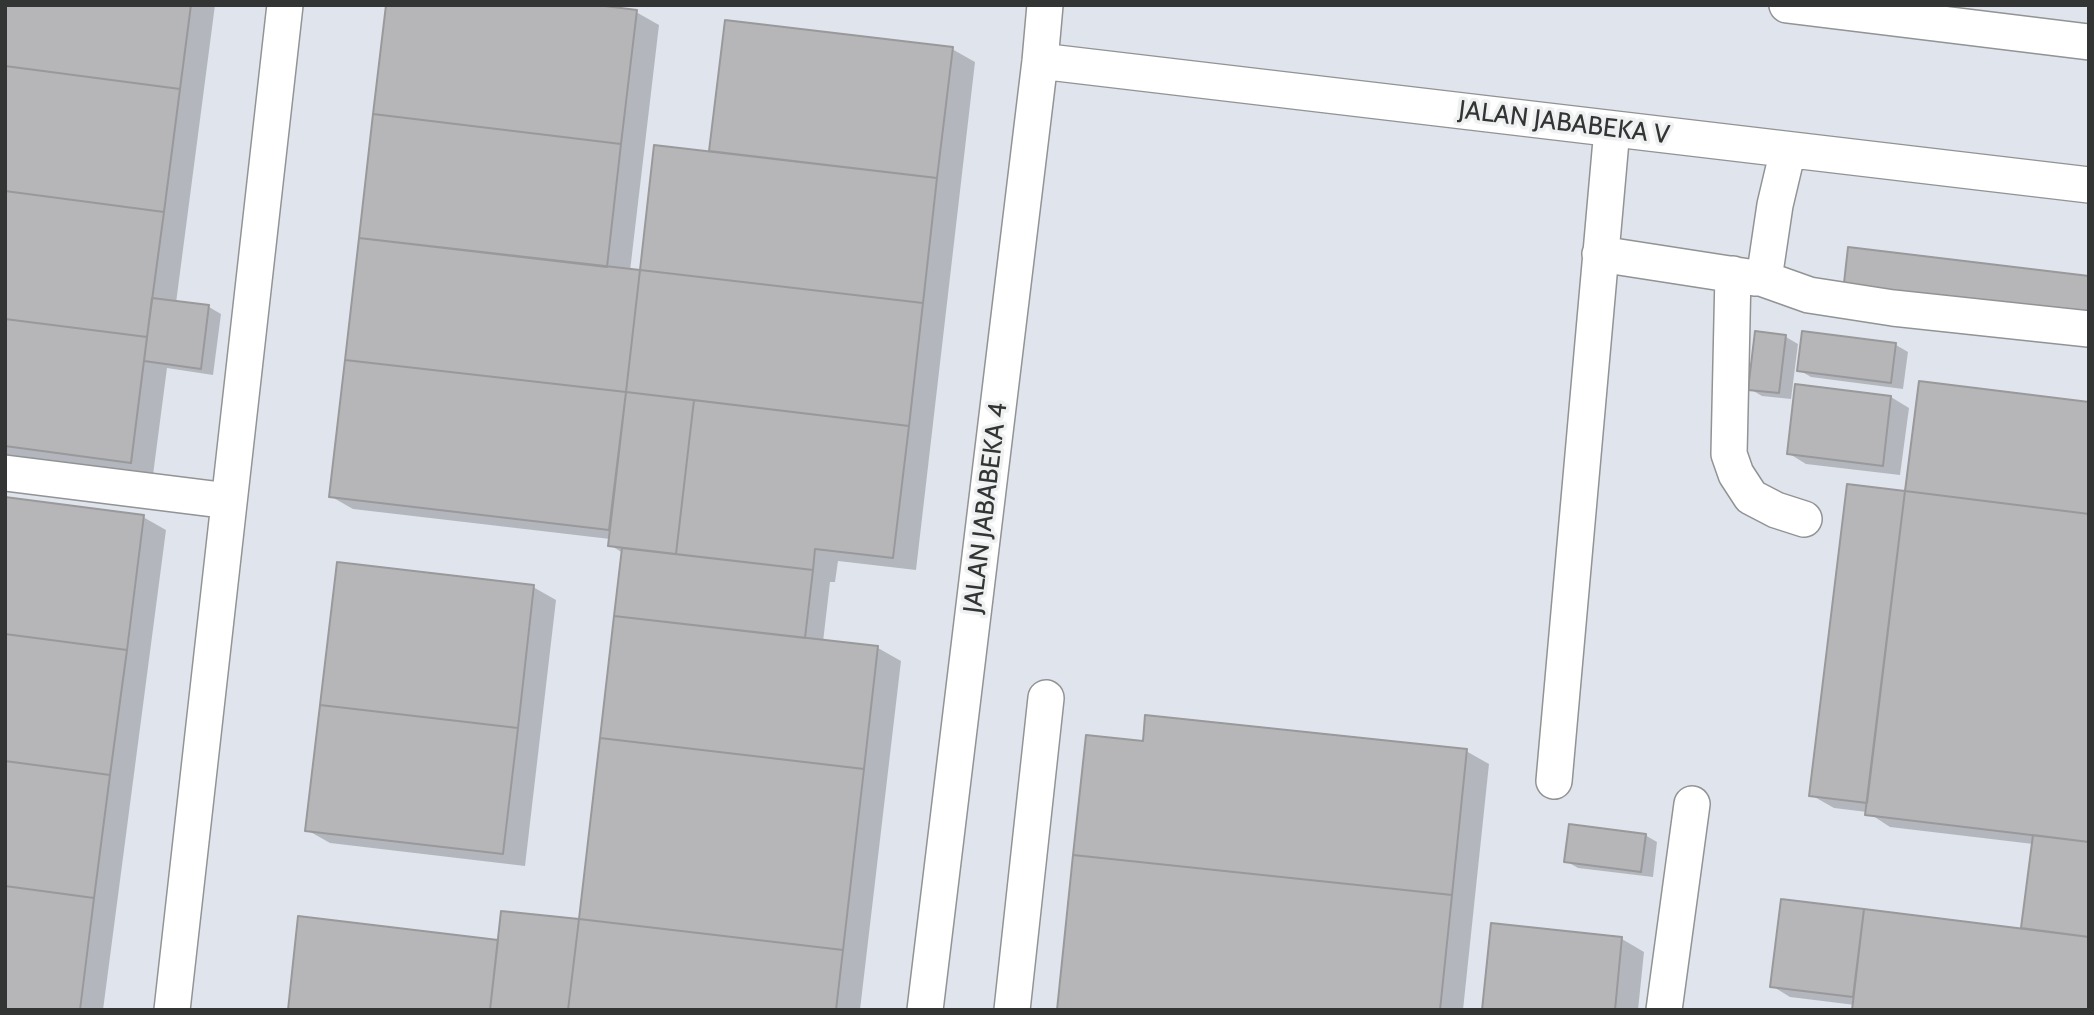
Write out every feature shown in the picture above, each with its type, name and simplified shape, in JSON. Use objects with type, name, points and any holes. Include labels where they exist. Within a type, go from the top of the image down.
[{"type":"street","points":[[172,1010],[285,5]]},
{"type":"street","name":"JALAN JABABEKA 4","points":[[925,1010],[1045,5]]},
{"type":"street","points":[[1805,6],[2089,42]]},
{"type":"street","name":"JALAN JABABEKA V","points":[[1040,61],[2089,185]]},
{"type":"street","points":[[1554,781],[1612,129]]},
{"type":"street","points":[[1788,149],[1775,205],[1748,277],[1729,454],[1736,474],[1751,497],[1776,510],[1804,519]]},
{"type":"street","points":[[1600,254],[1748,277],[1821,297],[1893,308],[2089,329]]},
{"type":"street","points":[[5,473],[229,501]]},
{"type":"street","points":[[1012,1010],[1046,698]]},
{"type":"street","points":[[1664,1010],[1692,804]]},
{"type":"shaded area","points":[[5,5],[2089,5],[2089,1010],[5,1010]]},
{"type":"building","points":[[5,5],[191,5],[180,89],[5,66]]},
{"type":"building","points":[[386,5],[597,5],[637,10],[621,144],[373,114]]},
{"type":"building","points":[[725,20],[953,47],[937,178],[709,151]]},
{"type":"building","points":[[5,66],[180,89],[164,212],[5,191]]},
{"type":"building","points":[[373,114],[621,144],[607,267],[359,238]]},
{"type":"building","points":[[654,145],[937,178],[923,303],[640,270]]},
{"type":"building","points":[[5,191],[164,212],[147,337],[5,319]]},
{"type":"building","points":[[359,238],[640,270],[626,392],[345,360]]},
{"type":"building","points":[[1848,247],[2089,276],[2089,322],[1843,292]]},
{"type":"building","points":[[640,270],[923,303],[909,426],[626,392]]},
{"type":"building","points":[[152,298],[209,305],[201,369],[144,361]]},
{"type":"building","points":[[5,319],[147,337],[131,463],[5,446]]},
{"type":"building","points":[[1755,331],[1786,335],[1779,393],[1748,390]]},
{"type":"building","points":[[1802,331],[1896,343],[1891,383],[1797,371]]},
{"type":"building","points":[[345,360],[626,392],[609,530],[329,497]]},
{"type":"building","points":[[1919,381],[2089,402],[2089,514],[1905,491]]},
{"type":"building","points":[[1795,384],[1891,396],[1883,466],[1787,454]]},
{"type":"building","points":[[626,392],[694,400],[676,554],[608,546]]},
{"type":"building","points":[[694,400],[909,426],[893,558],[815,549],[813,570],[676,554]]},
{"type":"building","points":[[1847,484],[1905,491],[1867,803],[1809,796]]},
{"type":"building","points":[[1905,491],[2089,514],[2089,842],[1865,815]]},
{"type":"building","points":[[5,497],[144,515],[127,650],[5,634]]},
{"type":"building","points":[[622,548],[813,570],[805,638],[614,616]]},
{"type":"building","points":[[337,562],[534,585],[518,728],[320,705]]},
{"type":"building","points":[[614,616],[878,646],[864,769],[600,738]]},
{"type":"building","points":[[5,634],[127,650],[110,775],[5,761]]},
{"type":"building","points":[[320,705],[518,728],[503,854],[305,831]]},
{"type":"building","points":[[1145,715],[1467,749],[1452,895],[1073,855],[1086,735],[1143,741]]},
{"type":"building","points":[[600,738],[864,769],[843,950],[579,919]]},
{"type":"building","points":[[5,761],[110,775],[94,898],[5,886]]},
{"type":"building","points":[[1569,824],[1646,834],[1641,872],[1564,862]]},
{"type":"building","points":[[2033,835],[2089,842],[2089,937],[2021,928]]},
{"type":"building","points":[[1073,855],[1452,895],[1440,1010],[1057,1010]]},
{"type":"building","points":[[5,886],[94,898],[80,1010],[5,1010]]},
{"type":"building","points":[[1781,899],[1864,909],[1853,997],[1770,987]]},
{"type":"building","points":[[1864,909],[2089,937],[2089,1010],[1852,1010]]},
{"type":"building","points":[[501,911],[579,919],[568,1010],[490,1010]]},
{"type":"building","points":[[298,916],[498,940],[490,1010],[288,1010]]},
{"type":"building","points":[[579,919],[843,950],[836,1010],[568,1010]]},
{"type":"building","points":[[1491,923],[1622,937],[1615,1010],[1482,1010]]}]
